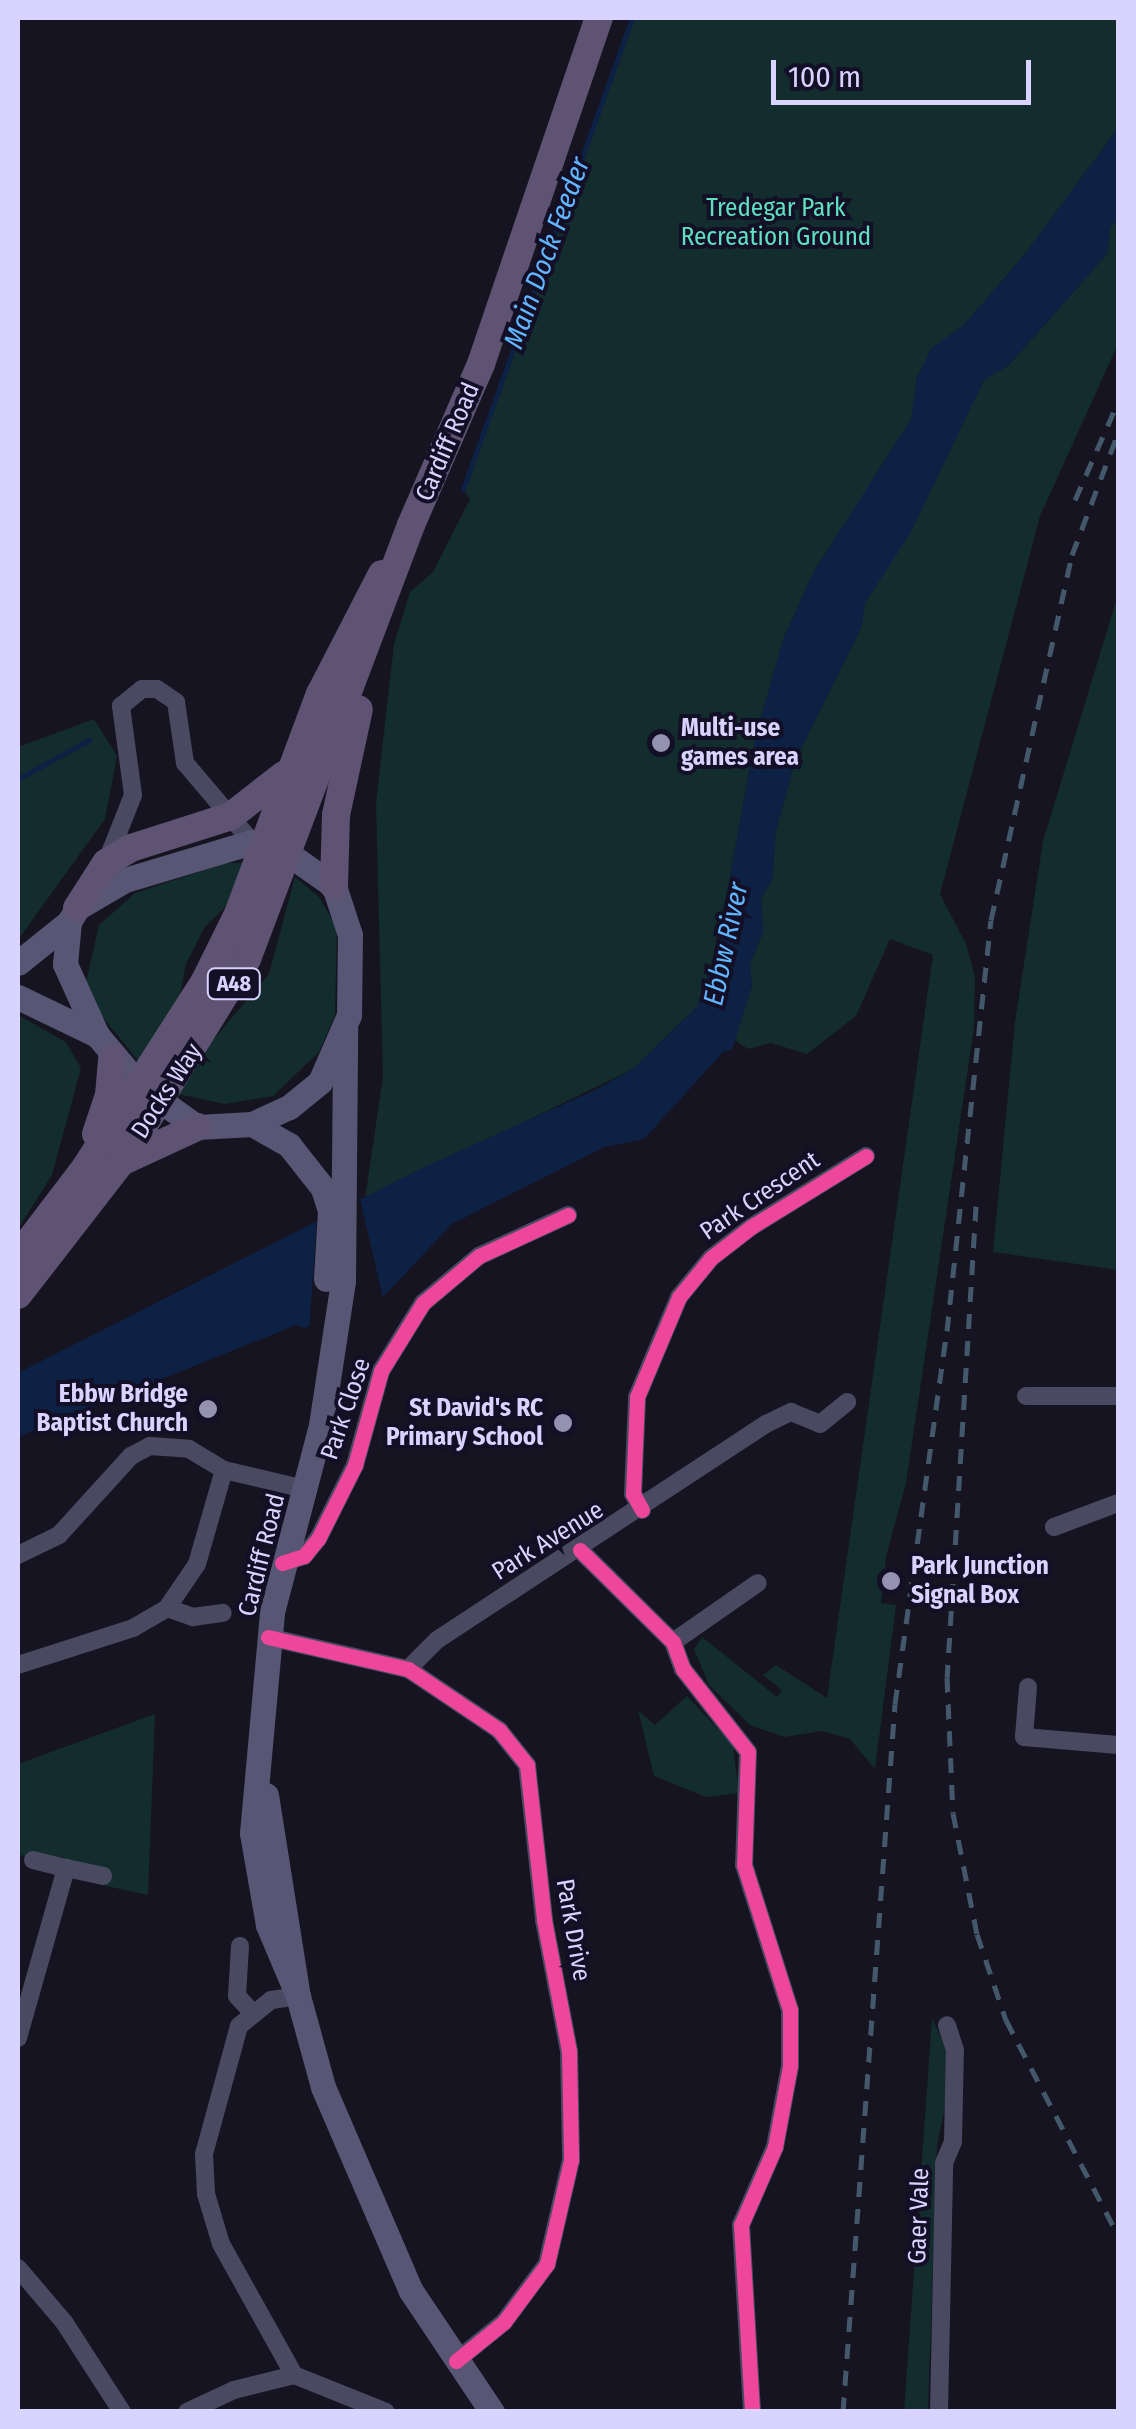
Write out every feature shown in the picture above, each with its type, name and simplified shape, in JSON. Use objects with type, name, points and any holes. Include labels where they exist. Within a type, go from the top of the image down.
[{"type":"main road","name":"Cardiff Road","points":[[369,643],[412,525],[487,347],[599,18]]},
{"type":"main road","name":"Cardiff Road","points":[[290,769],[364,603],[412,525]]},
{"type":"main road","name":"Docks Way","points":[[18,1256],[229,993],[290,855],[369,643]]},
{"type":"main road","name":"A48","points":[[334,886],[336,815],[369,643]]},
{"type":"main road","name":"Docks Way","points":[[18,1294],[122,1162],[150,1094],[218,956],[258,842],[290,769]]},
{"type":"main road","name":"A48","points":[[106,863],[131,848],[230,816],[290,769]]},
{"type":"main road","points":[[18,964],[73,915],[125,880],[258,842],[290,855],[334,886],[352,959],[345,1028],[320,1082],[252,1124],[197,1127],[150,1094],[104,1046],[18,997]]},
{"type":"main road","points":[[104,1046],[65,964],[73,915],[106,863]]},
{"type":"main road","name":"Cardiff Road","points":[[345,1028],[328,1378],[268,1636],[260,1746],[298,1996],[322,2087],[383,2234],[456,2361],[492,2412]]},
{"type":"main road","name":"A48","points":[[85,1168],[110,1095],[104,1046]]},
{"type":"main road","name":"Cardiff Road","points":[[252,1124],[312,1167],[339,1207]]},
{"type":"main road","name":"A48","points":[[122,1162],[197,1127]]},
{"type":"main road","name":"Cardiff Road","points":[[471,2384],[480,2412]]},
{"type":"street","points":[[106,863],[133,796],[134,765],[120,719],[121,706],[136,691],[158,689],[176,702],[185,763],[258,842]]},
{"type":"street","name":"Park Crescent","points":[[642,1510],[632,1494],[637,1397],[679,1297],[711,1258],[750,1227],[866,1156]]},
{"type":"street","name":"Park Close","points":[[282,1563],[304,1556],[318,1539],[354,1465],[382,1371],[423,1303],[479,1256],[568,1214]]},
{"type":"street","points":[[1026,1396],[1118,1396]]},
{"type":"street","name":"Park Avenue","points":[[408,1669],[437,1640],[642,1510],[766,1424],[791,1412],[820,1424],[847,1402]]},
{"type":"street","points":[[18,1555],[59,1535],[131,1456],[150,1446],[189,1449],[224,1470],[304,1489]]},
{"type":"street","points":[[18,1665],[133,1628],[168,1608],[197,1564],[224,1470]]},
{"type":"street","points":[[1054,1527],[1118,1503]]},
{"type":"street","points":[[580,1550],[673,1642],[684,1669],[748,1752],[744,1865],[790,2010],[790,2066],[775,2147],[742,2224],[752,2412]]},
{"type":"street","points":[[673,1642],[758,1583]]},
{"type":"street","points":[[168,1608],[192,1617],[223,1612]]},
{"type":"street","name":"Park Drive","points":[[268,1636],[408,1669],[499,1730],[527,1765],[542,1901],[569,2051],[570,2160],[547,2264],[504,2322],[456,2361]]},
{"type":"street","points":[[1028,1687],[1024,1737],[1118,1745]]},
{"type":"street","points":[[32,1860],[103,1876]]},
{"type":"street","points":[[18,2038],[66,1868]]},
{"type":"street","points":[[240,1946],[237,1996],[251,2011]]},
{"type":"street","points":[[294,2375],[247,2300],[206,2194],[204,2154],[230,2048],[251,2011],[298,1996]]},
{"type":"street","name":"Gaer Vale","points":[[938,2412],[944,2163],[953,2142],[955,2050],[947,2025]]},
{"type":"street","points":[[18,2268],[64,2322],[122,2412]]},
{"type":"street","points":[[187,2412],[234,2390],[294,2375],[386,2412]]},
{"type":"green space","name":"Tredegar Park Recreation Ground","points":[[632,18],[1118,18],[1118,128],[1026,253],[964,325],[932,349],[917,378],[911,420],[813,573],[783,640],[756,735],[717,948],[697,1007],[633,1069],[365,1199],[383,1076],[376,804],[394,644],[410,592],[433,572],[470,499],[463,489]]},
{"type":"green space","points":[[1118,218],[1118,344],[1040,516],[940,894],[966,944],[975,977],[974,1028],[906,1483],[886,1557],[881,1603],[896,1605],[875,1769],[850,1739],[822,1731],[784,1737],[750,1725],[709,1685],[694,1649],[702,1637],[777,1697],[782,1690],[763,1675],[776,1665],[827,1698],[933,955],[890,939],[856,1016],[807,1054],[771,1043],[748,1049],[736,1041],[736,1023],[752,986],[750,964],[763,932],[761,898],[772,880],[776,830],[796,758],[861,628],[865,603],[985,379],[1009,365],[1107,254],[1110,227]]},
{"type":"green space","points":[[1118,595],[1118,1270],[993,1252],[1015,1022],[1043,841]]},
{"type":"green space","points":[[94,719],[117,756],[105,819],[18,940],[18,747]]},
{"type":"green space","points":[[226,863],[243,863],[226,906],[204,928],[186,964],[177,1011],[140,1063],[101,1015],[86,982],[99,925],[135,893]]},
{"type":"green space","points":[[295,877],[319,897],[337,928],[335,1015],[319,1052],[273,1096],[225,1104],[178,1094],[212,1041],[269,974]]},
{"type":"green space","points":[[18,1015],[66,1042],[81,1068],[52,1175],[18,1229]]},
{"type":"green space","points":[[687,1696],[733,1745],[739,1793],[706,1797],[654,1776],[638,1710],[655,1725]]},
{"type":"green space","points":[[155,1714],[148,1895],[102,1885],[103,1876],[22,1855],[18,1862],[18,1764]]},
{"type":"green space","points":[[932,2018],[946,2048],[946,2102],[937,2145],[928,2411],[904,2412]]},
{"type":"water","name":"Ebbw River","points":[[1118,128],[1118,218],[1110,227],[1107,254],[1009,365],[984,380],[910,534],[865,603],[861,628],[796,758],[776,830],[772,880],[761,898],[763,932],[750,964],[752,986],[732,1050],[724,1051],[644,1139],[604,1147],[452,1224],[384,1296],[305,1328],[296,1325],[18,1437],[18,1373],[420,1169],[595,1090],[633,1069],[697,1007],[717,948],[756,735],[783,640],[813,573],[911,419],[917,378],[931,349],[964,325],[1026,253]]},
{"type":"pier","points":[[360,1199],[384,1302],[309,1332],[317,1218]]},
{"type":"waterway","name":"Main Dock Feeder","points":[[463,489],[632,18]]},
{"type":"waterway","points":[[18,779],[89,740]]},
{"type":"railway","points":[[1075,500],[1118,402]]},
{"type":"railway","points":[[843,2412],[895,1704],[947,1331],[991,920],[1072,555],[1118,433]]},
{"type":"railway","points":[[976,1206],[947,1677],[953,1813],[977,1934],[1006,2020],[1118,2235]]},
{"type":"cycle path","points":[[642,1510],[633,1494],[637,1397],[679,1297],[711,1258],[751,1227],[866,1156]]},
{"type":"cycle path","points":[[282,1563],[304,1556],[318,1539],[355,1465],[381,1371],[423,1303],[479,1256],[568,1215]]},
{"type":"cycle path","points":[[580,1550],[673,1642],[683,1669],[748,1752],[744,1865],[790,2010],[790,2066],[775,2147],[741,2225],[752,2412]]},
{"type":"cycle path","points":[[268,1637],[408,1669],[499,1730],[527,1765],[544,1920],[569,2051],[571,2160],[547,2264],[504,2322],[456,2361]]},
{"type":"place","name":"Multi-use games area","points":[[661,743]]},
{"type":"place","name":"Ebbw Bridge Baptist Church","points":[[208,1409]]},
{"type":"place","name":"St David's RC Primary School","points":[[563,1423]]},
{"type":"place","name":"Park Junction Signal Box","points":[[891,1581]]}]
